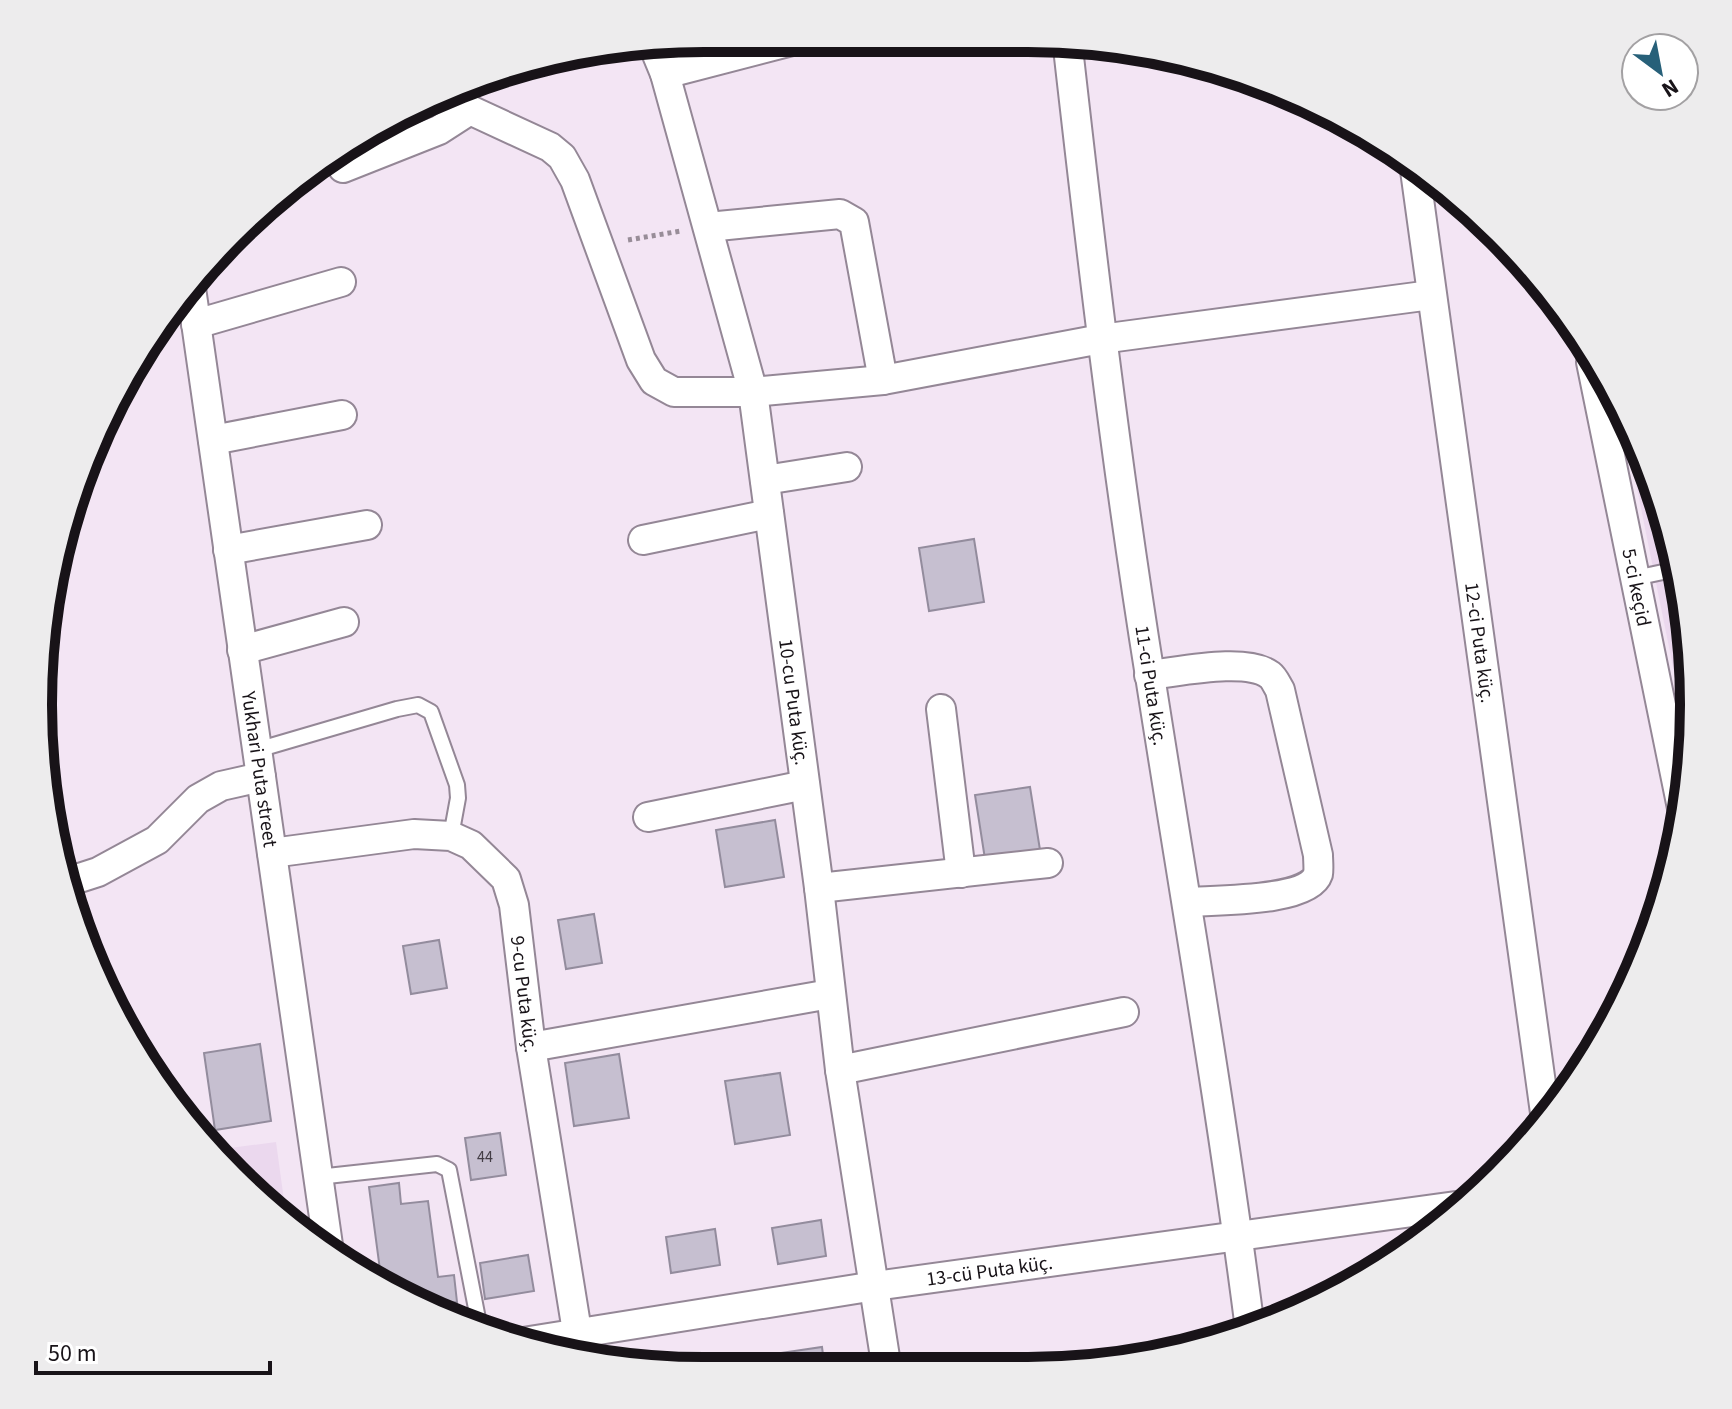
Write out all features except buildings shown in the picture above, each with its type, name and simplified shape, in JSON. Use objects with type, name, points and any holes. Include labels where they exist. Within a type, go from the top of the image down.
[{"type":"street","points":[[665,74],[750,52]]},
{"type":"street","name":"11-ci Puta küç.","points":[[1069,53],[1101,339],[1149,675],[1188,902],[1249,1318]]},
{"type":"street","name":"10-cu Puta küç.","points":[[657,54],[665,74],[753,392],[840,1070],[885,1357]]},
{"type":"street","points":[[343,168],[439,130],[462,102],[532,137],[562,157],[575,180],[641,360],[654,381],[674,392],[753,392],[883,380],[1101,339],[1431,295]]},
{"type":"street","name":"12-ci Puta küç.","points":[[1416,181],[1544,1104]]},
{"type":"street","points":[[708,227],[840,214],[854,222],[883,380]]},
{"type":"street","points":[[196,324],[341,282]]},
{"type":"street","name":"Yukhari Puta street","points":[[193,300],[327,1236]]},
{"type":"street","name":"5-ci keçid","points":[[1595,382],[1676,777]]},
{"type":"street","points":[[213,440],[342,415]]},
{"type":"street","points":[[765,480],[847,467]]},
{"type":"street","points":[[643,540],[769,514]]},
{"type":"street","points":[[228,550],[367,525]]},
{"type":"street","points":[[242,650],[344,622]]},
{"type":"street","points":[[1149,675],[1239,666],[1256,668],[1272,676],[1280,690],[1318,855],[1318,874],[1310,885],[1291,894],[1188,902]]},
{"type":"street","points":[[941,709],[961,873]]},
{"type":"street","points":[[76,879],[98,872],[157,840],[198,799],[259,763]]},
{"type":"street","points":[[648,817],[805,785]]},
{"type":"street","points":[[272,853],[414,834],[451,836]]},
{"type":"street","name":"9-cu Puta küç.","points":[[451,836],[471,845],[506,879],[514,905],[531,1047],[579,1344]]},
{"type":"street","points":[[819,888],[1048,863]]},
{"type":"street","points":[[531,1047],[830,994]]},
{"type":"street","points":[[840,1070],[1124,1012]]},
{"type":"street","name":"13-cü Puta küç.","points":[[581,1345],[875,1286],[1442,1208]]},
{"type":"lane","points":[[1635,578],[1666,571]]},
{"type":"lane","points":[[259,763],[397,709],[418,705],[431,712],[457,785],[458,798],[451,836]]},
{"type":"lane","points":[[318,1177],[437,1164],[449,1170],[477,1315]]},
{"type":"path","points":[[599,245],[708,227]]},
{"type":"shaded area","points":[[1631,456],[1658,536],[1667,577],[1679,662],[1679,681],[1676,682]]},
{"type":"shaded area","points":[[276,1142],[284,1204],[243,1166],[227,1148]]}]
